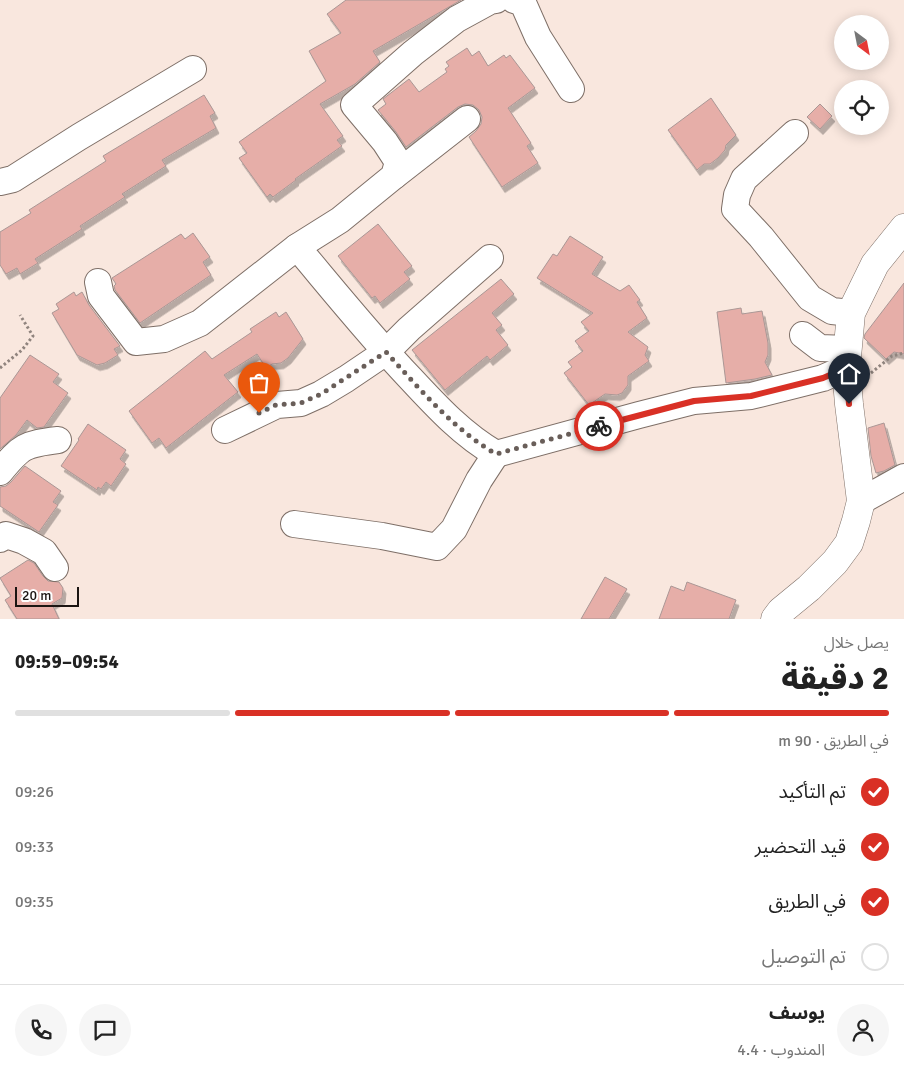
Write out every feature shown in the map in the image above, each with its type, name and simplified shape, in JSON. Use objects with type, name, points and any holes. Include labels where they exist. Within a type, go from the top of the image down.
[{"type":"main road","points":[[775,619],[835,562],[849,542],[861,501],[847,358],[851,312],[875,264],[904,228]]},
{"type":"street","points":[[394,176],[398,162],[385,142],[354,105],[413,53],[457,20],[497,0],[523,3],[538,37],[571,89]]},
{"type":"street","points":[[0,182],[13,179],[79,136],[194,69]]},
{"type":"street","points":[[98,282],[100,296],[136,342],[164,339],[200,323],[297,247],[340,220],[467,119]]},
{"type":"street","points":[[795,133],[744,179],[737,195],[735,208],[810,298],[832,311],[851,312]]},
{"type":"street","points":[[297,247],[386,352],[438,409],[477,443],[496,454]]},
{"type":"street","points":[[225,430],[276,405],[301,403],[321,394],[386,352],[409,328],[490,258]]},
{"type":"street","points":[[803,335],[820,348],[847,358]]},
{"type":"street","points":[[294,524],[382,536],[437,547],[454,529],[479,480],[496,454],[694,401],[751,396],[814,380],[847,358]]},
{"type":"street","points":[[0,472],[14,455],[31,443],[58,440]]},
{"type":"street","points":[[861,501],[904,477]]},
{"type":"street","points":[[0,539],[6,535],[24,541],[44,552],[55,568]]},
{"type":"path","points":[[0,368],[22,350],[33,336],[20,315]]},
{"type":"building","points":[[346,0],[461,0],[373,51],[380,62],[355,84],[320,104],[343,136],[337,140],[342,146],[273,197],[270,194],[267,197],[239,158],[247,153],[239,142],[326,81],[309,51],[341,33],[327,14]]},
{"type":"building","points":[[467,48],[472,56],[479,51],[488,66],[504,55],[506,58],[510,55],[535,88],[508,108],[531,143],[527,146],[538,163],[502,187],[469,137],[481,124],[482,117],[479,110],[473,105],[465,104],[458,107],[406,147],[378,110],[386,104],[383,99],[409,79],[419,92],[447,72],[445,69],[449,66],[446,62]]},
{"type":"building","points":[[204,95],[215,113],[210,116],[216,128],[162,160],[166,166],[122,194],[125,197],[80,226],[82,229],[35,259],[38,263],[20,274],[17,268],[6,274],[0,265],[0,232],[31,213],[29,210],[106,161],[103,156]]},
{"type":"building","points":[[711,98],[736,135],[726,145],[725,150],[718,158],[710,164],[704,164],[697,170],[668,130]]},
{"type":"building","points":[[820,104],[832,116],[820,129],[807,117]]},
{"type":"building","points":[[378,224],[412,266],[404,272],[410,279],[380,303],[375,296],[372,298],[338,256]]},
{"type":"building","points":[[193,233],[210,257],[203,262],[211,275],[140,323],[115,290],[114,286],[116,284],[112,278],[181,234],[185,239]]},
{"type":"building","points":[[570,236],[603,257],[592,274],[620,291],[629,285],[640,300],[637,302],[647,318],[628,332],[648,347],[645,355],[649,361],[628,376],[628,385],[622,393],[617,395],[605,394],[589,405],[564,373],[572,367],[568,362],[583,351],[575,341],[589,331],[581,322],[593,313],[537,278],[553,254],[557,256]]},
{"type":"building","points":[[501,279],[514,294],[492,313],[502,325],[496,330],[508,345],[490,360],[487,356],[445,390],[412,350]]},
{"type":"building","points":[[904,283],[904,354],[894,352],[886,359],[864,338],[865,334]]},
{"type":"building","points":[[74,292],[76,296],[82,292],[89,305],[120,346],[114,349],[118,355],[105,363],[97,365],[77,355],[52,313],[59,309],[56,304]]},
{"type":"building","points":[[741,308],[742,314],[762,311],[768,343],[768,355],[765,362],[772,375],[726,383],[717,312]]},
{"type":"building","points":[[276,312],[279,317],[286,312],[303,339],[288,358],[281,363],[272,364],[266,368],[257,354],[224,375],[238,392],[166,448],[159,438],[152,443],[129,411],[205,351],[212,359],[252,332],[250,329]]},
{"type":"building","points":[[30,355],[59,374],[53,382],[68,393],[44,427],[37,428],[27,420],[16,435],[0,449],[0,398]]},
{"type":"building","points":[[884,423],[895,465],[876,473],[871,456],[868,428]]},
{"type":"building","points":[[88,424],[126,450],[120,459],[126,464],[111,486],[106,482],[101,489],[98,487],[97,490],[61,466]]},
{"type":"building","points":[[25,466],[61,491],[53,502],[58,505],[39,532],[0,506],[0,487],[6,486],[11,482]]},
{"type":"building","points":[[28,560],[34,563],[48,581],[59,582],[63,588],[62,598],[52,604],[59,619],[17,619],[5,600],[11,596],[0,578]]},
{"type":"building","points":[[605,577],[627,589],[609,619],[581,619]]},
{"type":"building","points":[[687,582],[736,600],[729,619],[659,619],[671,586],[684,591]]},
{"type":"way so far","points":[[259,413],[276,405],[301,403],[321,394],[386,352],[438,409],[477,443],[496,454],[599,426]]},
{"type":"route","points":[[599,426],[694,401],[751,396],[823,378],[846,368],[849,404]]}]
